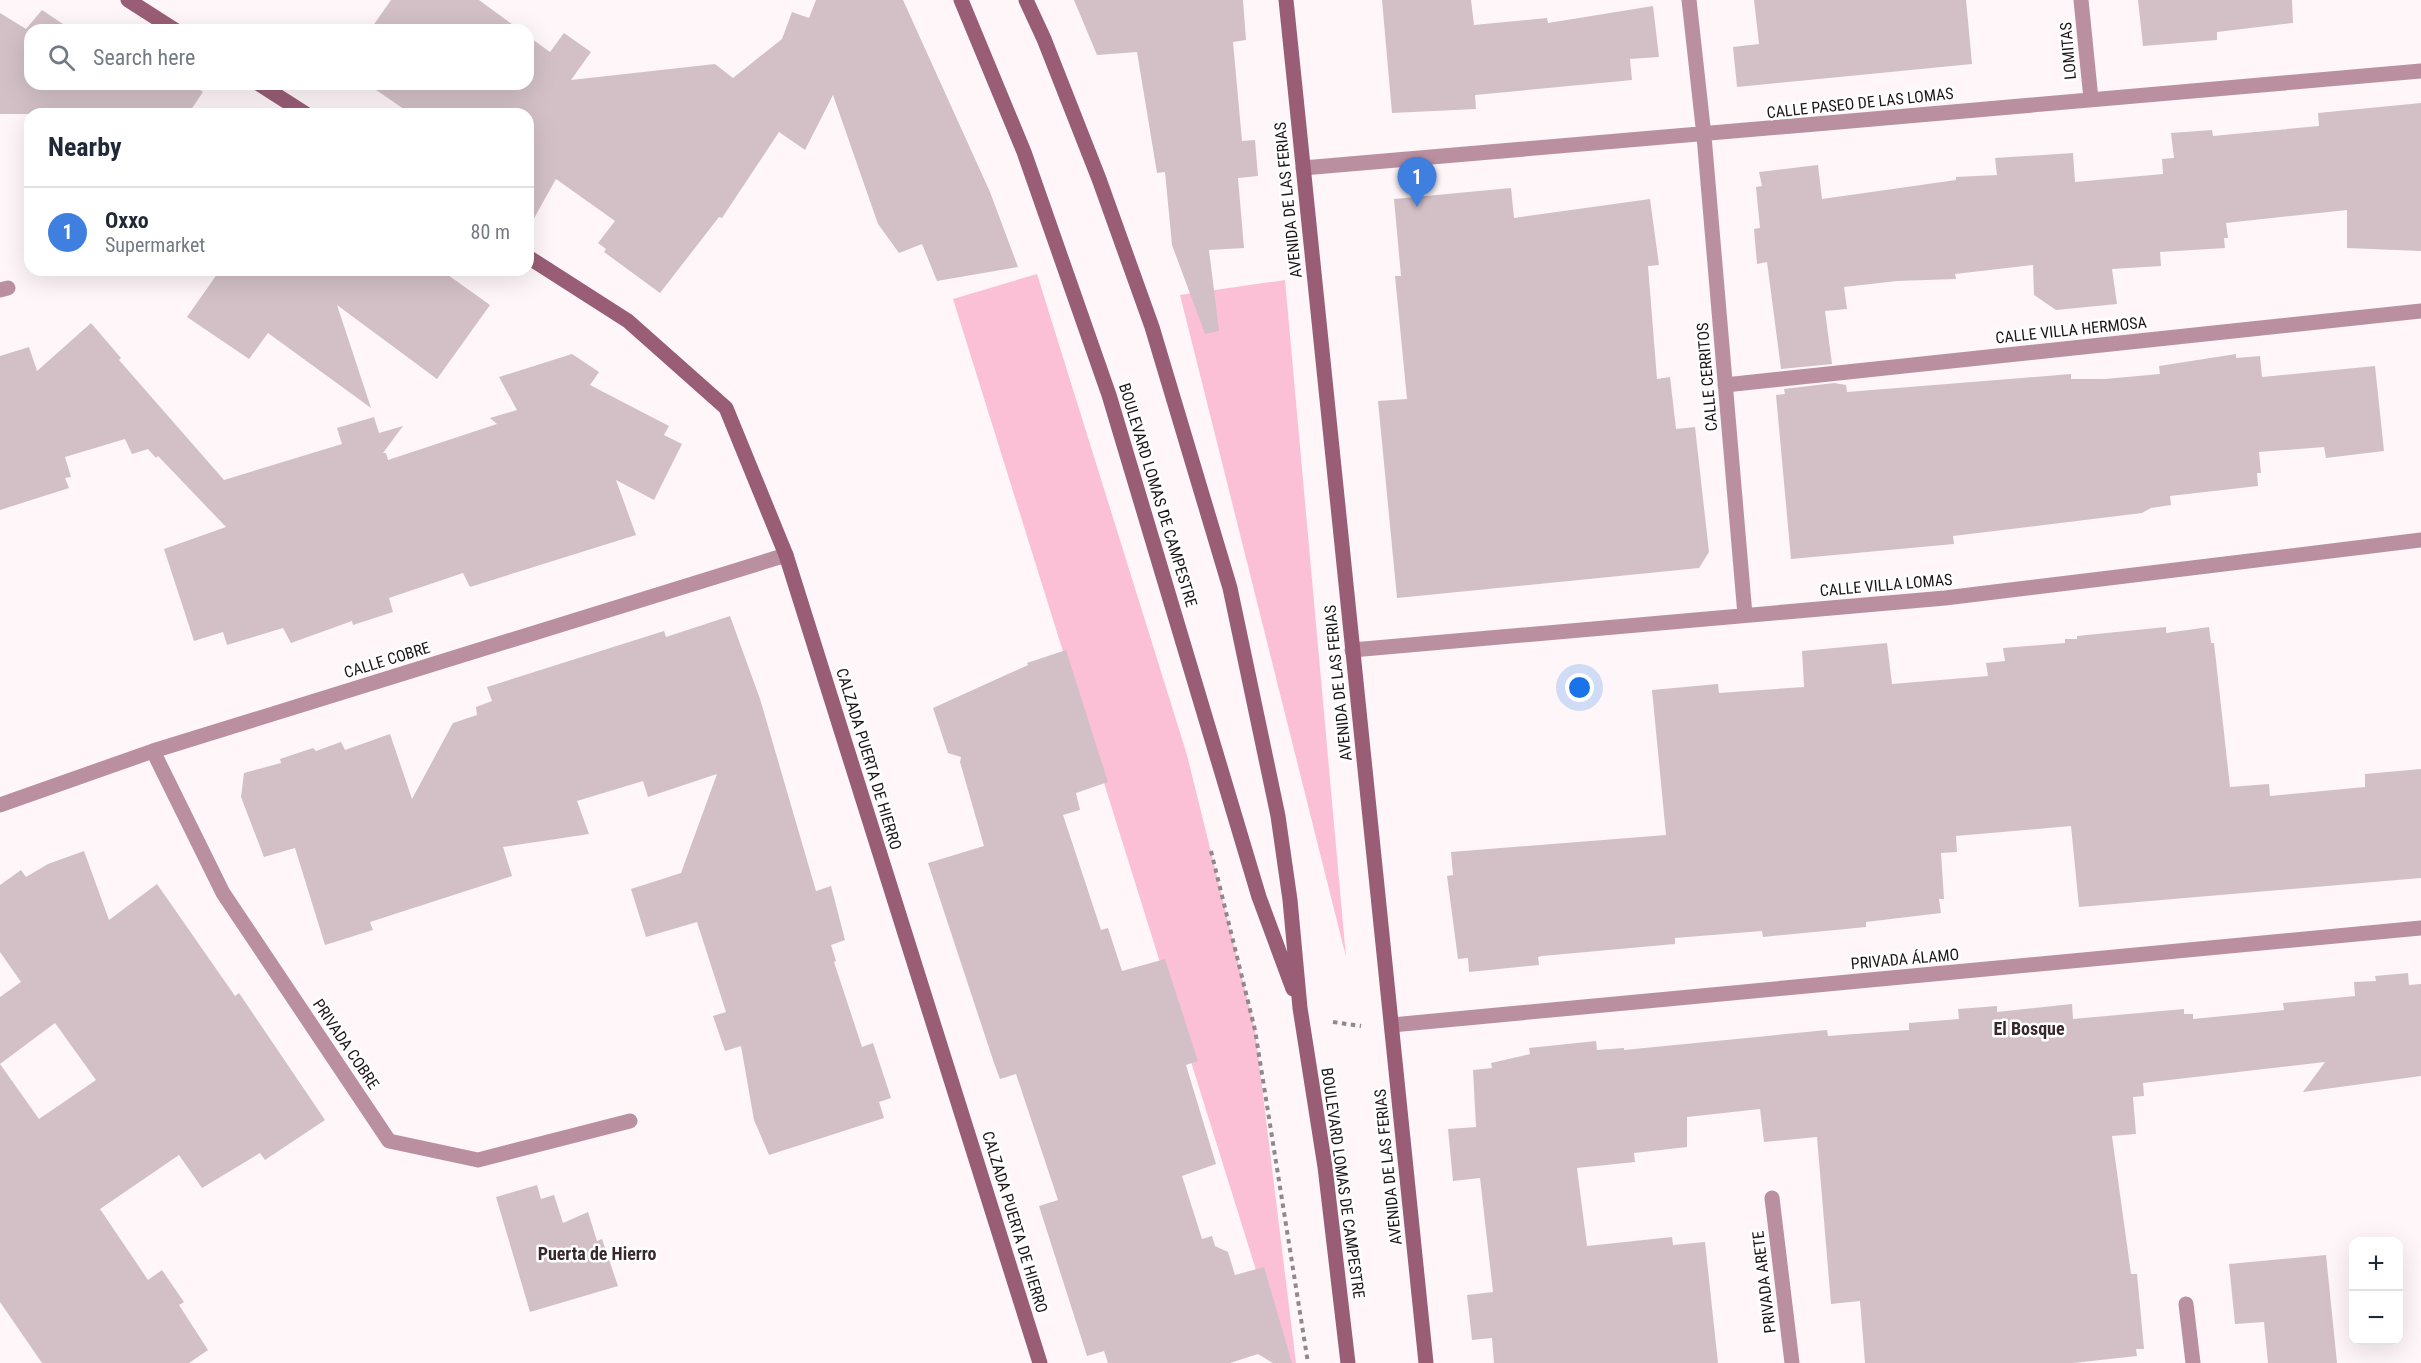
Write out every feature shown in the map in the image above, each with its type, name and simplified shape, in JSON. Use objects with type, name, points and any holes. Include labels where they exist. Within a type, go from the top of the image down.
[{"type":"main road","points":[[128,0],[166,24]]},
{"type":"main road","name":"BOULEVARD LOMAS DE CAMPESTRE","points":[[960,0],[1024,152],[1109,395],[1259,897],[1300,1008]]},
{"type":"main road","name":"BOULEVARD LOMAS DE CAMPESTRE","points":[[1026,0],[1100,179],[1152,327],[1230,588],[1278,816],[1290,900],[1300,1008],[1325,1167],[1348,1363]]},
{"type":"main road","name":"AVENIDA DE LAS FERIAS","points":[[1286,0],[1426,1363]]},
{"type":"main road","points":[[268,90],[297,108]]},
{"type":"main road","name":"CALZADA PUERTA DE HIERRO","points":[[534,261],[628,321],[726,408],[786,555],[1040,1363]]},
{"type":"street","name":"CALLE CERRITOS","points":[[1689,0],[1704,136],[1744,615]]},
{"type":"street","name":"LOMITAS","points":[[2081,0],[2091,99]]},
{"type":"street","name":"CALLE PASEO DE LAS LOMAS","points":[[1303,168],[1704,136],[2091,99],[2421,71]]},
{"type":"street","name":"CALLE VILLA HERMOSA","points":[[1725,385],[2421,311]]},
{"type":"street","name":"CALLE VILLA LOMAS","points":[[1352,650],[1945,598],[2421,540]]},
{"type":"street","name":"CALLE COBRE","points":[[0,805],[153,751],[786,555]]},
{"type":"street","name":"PRIVADA COBRE","points":[[153,751],[223,893],[389,1141],[478,1160],[630,1121]]},
{"type":"street","name":"PRIVADA ÁLAMO","points":[[1392,1025],[2421,928]]},
{"type":"street","name":"PRIVADA ARETE","points":[[1772,1198],[1792,1363]]},
{"type":"street","points":[[2186,1305],[2193,1363]]},
{"type":"path","points":[[1209,847],[1255,1030],[1308,1363]]},
{"type":"path","points":[[1300,1008],[1334,1022],[1353,1026],[1392,1025]]},
{"type":"shaded area","points":[[1037,274],[1187,755],[1255,1030],[1296,1363],[1285,1363],[953,299]]},
{"type":"shaded area","points":[[1285,280],[1346,957],[1180,295]]},
{"type":"building","points":[[391,0],[479,0],[512,24],[374,24]]},
{"type":"building","points":[[816,0],[903,0],[990,192],[1018,267],[937,281],[922,244],[899,253],[878,224],[833,95],[805,150],[779,132],[722,218],[719,217],[660,293],[604,252],[606,249],[598,243],[615,221],[556,179],[534,218],[534,108],[402,108],[376,90],[534,90],[534,40],[550,52],[564,33],[591,52],[571,80],[715,64],[733,78],[782,39],[792,12],[809,18]]},
{"type":"building","points":[[1074,0],[1243,0],[1246,40],[1233,42],[1242,141],[1255,140],[1258,176],[1238,178],[1244,248],[1209,250],[1219,331],[1205,334],[1172,245],[1165,172],[1157,173],[1137,52],[1097,55]]},
{"type":"building","points":[[1382,0],[1471,0],[1474,25],[1547,18],[1548,23],[1653,6],[1659,57],[1630,59],[1632,80],[1475,95],[1476,109],[1392,113]]},
{"type":"building","points":[[1754,0],[1966,0],[1972,64],[1737,87],[1733,47],[1759,44]]},
{"type":"building","points":[[2138,0],[2292,0],[2293,23],[2217,32],[2217,40],[2143,46]]},
{"type":"building","points":[[42,10],[63,24],[30,24]]},
{"type":"building","points":[[0,13],[24,28],[24,90],[200,90],[203,92],[192,108],[24,108],[24,114],[0,114]]},
{"type":"building","points":[[2421,103],[2421,251],[2347,248],[2347,210],[2226,223],[2228,238],[2224,238],[2225,248],[2160,252],[2161,266],[2112,269],[2117,304],[2056,310],[2034,295],[2033,265],[1955,274],[1956,279],[1897,281],[1844,287],[1847,309],[1825,311],[1832,364],[1781,369],[1767,262],[1757,264],[1754,229],[1760,228],[1756,187],[1762,186],[1759,172],[1818,165],[1822,199],[1956,180],[1956,177],[1997,175],[1995,158],[2073,153],[2075,182],[2163,174],[2162,159],[2174,158],[2171,133],[2212,130],[2213,136],[2319,126],[2318,113]]},
{"type":"building","points":[[1511,188],[1514,218],[1650,199],[1659,265],[1648,266],[1657,379],[1670,377],[1676,429],[1695,427],[1709,552],[1699,568],[1397,598],[1378,401],[1407,399],[1395,276],[1401,276],[1394,199]]},
{"type":"building","points":[[216,276],[449,276],[490,305],[437,379],[337,305],[371,408],[268,333],[249,359],[187,317]]},
{"type":"building","points":[[91,323],[121,358],[119,360],[224,480],[342,444],[337,428],[374,417],[379,433],[403,426],[383,453],[386,453],[388,460],[497,424],[490,418],[517,410],[499,377],[572,354],[599,372],[590,385],[669,426],[664,435],[682,444],[654,500],[616,480],[636,535],[470,587],[463,573],[389,598],[393,612],[353,625],[352,621],[291,643],[283,628],[227,645],[223,632],[194,641],[164,549],[226,527],[158,456],[156,458],[148,449],[132,454],[125,439],[65,457],[71,477],[65,478],[69,488],[0,510],[0,356],[29,347],[37,371]]},
{"type":"building","points":[[2236,354],[2236,358],[2260,356],[2262,377],[2375,366],[2384,451],[2326,458],[2324,447],[2259,452],[2261,473],[2257,473],[2258,486],[2170,496],[2171,505],[2151,508],[2142,513],[1953,536],[1954,544],[1791,559],[1776,395],[1785,394],[1784,389],[1834,383],[1846,385],[1847,392],[2071,374],[2071,379],[2105,379],[2160,374],[2159,366]]},
{"type":"building","points":[[730,616],[760,699],[816,891],[831,886],[845,940],[831,945],[836,961],[834,962],[862,1047],[873,1043],[891,1098],[879,1102],[884,1118],[769,1155],[754,1120],[741,1046],[725,1051],[713,1016],[726,1012],[697,922],[646,937],[631,889],[681,873],[717,774],[648,797],[643,781],[577,801],[589,834],[503,847],[512,876],[370,922],[373,930],[325,945],[295,848],[264,857],[241,797],[244,773],[281,763],[280,759],[313,748],[316,751],[341,742],[345,750],[390,734],[412,799],[453,723],[477,715],[476,707],[492,701],[487,687],[664,631],[666,637]]},
{"type":"building","points":[[2166,627],[2166,633],[2209,627],[2211,643],[2214,643],[2230,787],[2269,784],[2270,796],[2365,787],[2365,774],[2421,769],[2421,878],[2079,907],[2071,826],[1956,836],[1957,852],[1941,853],[1944,899],[1939,899],[1941,913],[1866,922],[1866,927],[1763,937],[1762,931],[1675,938],[1675,944],[1542,956],[1538,957],[1539,965],[1469,972],[1468,958],[1458,959],[1447,876],[1453,875],[1451,852],[1666,835],[1652,690],[1718,684],[1719,693],[1804,687],[1802,651],[1887,643],[1892,684],[1988,676],[1986,663],[2005,661],[2003,648],[2065,643],[2065,639],[2077,639],[2077,636]]},
{"type":"building","points":[[1066,650],[1108,782],[1076,793],[1080,810],[1063,815],[1101,930],[1108,928],[1122,971],[1165,959],[1198,1061],[1186,1065],[1216,1164],[1182,1176],[1202,1239],[1212,1236],[1215,1246],[1228,1252],[1235,1275],[1264,1267],[1292,1363],[1273,1363],[1258,1354],[1230,1363],[1108,1363],[1104,1351],[1087,1356],[1039,1206],[1058,1200],[1016,1074],[1000,1079],[928,863],[984,846],[960,762],[961,757],[948,753],[933,708],[1028,665],[1027,663]]},
{"type":"building","points":[[84,851],[109,920],[157,884],[235,996],[239,993],[325,1120],[265,1160],[260,1153],[202,1188],[179,1155],[100,1209],[148,1280],[162,1270],[184,1302],[179,1305],[208,1350],[189,1363],[42,1363],[0,1302],[0,997],[21,982],[0,952],[0,885],[21,870],[26,877],[48,864]],"holes":[[[55,1023],[96,1080],[39,1119],[0,1064]]]},
{"type":"building","points":[[2408,973],[2409,985],[2421,984],[2421,1076],[2303,1092],[2325,1062],[2143,1083],[2144,1096],[2133,1097],[2136,1134],[2112,1136],[2131,1274],[2137,1274],[2144,1349],[2136,1349],[2137,1356],[2073,1363],[1865,1363],[1860,1301],[1831,1304],[1817,1137],[1764,1142],[1760,1109],[1687,1117],[1687,1147],[1634,1153],[1635,1162],[1577,1168],[1587,1246],[1672,1237],[1673,1245],[1705,1242],[1718,1363],[1494,1363],[1492,1338],[1472,1340],[1467,1295],[1493,1292],[1480,1178],[1453,1181],[1448,1129],[1476,1127],[1473,1070],[1492,1068],[1491,1063],[1530,1054],[1529,1048],[1596,1041],[1597,1050],[1624,1048],[1624,1050],[1827,1030],[1828,1036],[1909,1030],[1909,1023],[1959,1019],[1958,1009],[1997,1006],[1997,1012],[2072,1004],[2073,1019],[2184,1009],[2184,1014],[2193,1014],[2193,1019],[2284,1010],[2283,1003],[2355,996],[2354,982],[2376,981],[2375,976]]},
{"type":"building","points":[[537,1185],[541,1199],[554,1195],[563,1223],[588,1212],[597,1241],[602,1239],[618,1286],[530,1312],[496,1197]]},
{"type":"building","points":[[2326,1255],[2337,1363],[2268,1363],[2264,1322],[2235,1324],[2229,1264]]},
{"type":"place","name":"Oxxo","points":[[1417,207]]},
{"type":"district","name":"El Bosque","points":[[2029,1028]]},
{"type":"district","name":"Puerta de Hierro","points":[[597,1253]]}]
